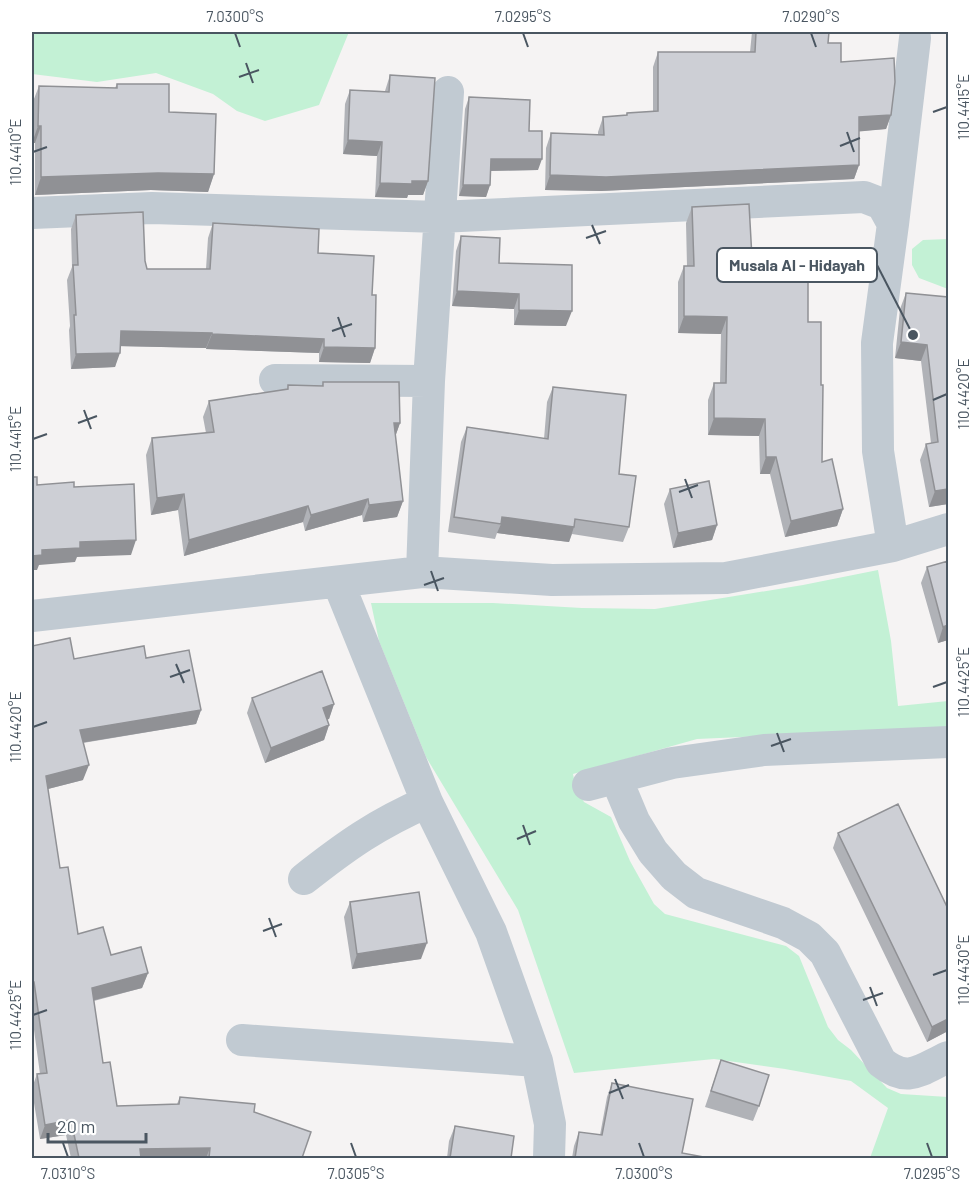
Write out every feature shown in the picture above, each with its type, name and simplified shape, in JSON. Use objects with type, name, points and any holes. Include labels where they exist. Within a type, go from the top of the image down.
[{"type":"street","points":[[893,546],[878,451],[877,343],[915,38]]},
{"type":"street","points":[[422,572],[429,381],[447,92]]},
{"type":"street","points":[[32,213],[152,208],[439,217],[864,197],[882,204],[893,224]]},
{"type":"street","points":[[274,380],[429,381]]},
{"type":"street","points":[[32,616],[422,572],[552,580],[726,578],[893,546],[948,529]]},
{"type":"street","points":[[338,582],[427,802],[491,932],[537,1061],[550,1124],[549,1158]]},
{"type":"street","points":[[948,742],[764,750],[672,763],[602,781],[639,829],[653,852],[674,876],[696,893],[783,923],[809,937],[825,952],[873,1048],[881,1062],[892,1071],[902,1075],[913,1073],[948,1056]]},
{"type":"street","points":[[304,879],[360,836],[427,802]]},
{"type":"street","points":[[242,1040],[537,1061]]},
{"type":"green space","points":[[32,32],[349,32],[319,105],[265,121],[237,111],[213,94],[156,73],[97,82],[32,74]]},
{"type":"green space","points":[[948,239],[948,289],[919,278],[912,265],[912,249],[923,240]]},
{"type":"green space","points":[[878,570],[891,641],[898,706],[948,701],[948,728],[697,739],[573,774],[576,789],[584,802],[611,817],[630,861],[654,904],[665,914],[786,946],[799,956],[828,1027],[838,1040],[851,1050],[887,1088],[901,1094],[948,1097],[948,1158],[870,1158],[888,1108],[851,1081],[714,1059],[574,1073],[518,910],[426,757],[379,641],[371,603],[493,603],[655,609],[803,585]]},
{"type":"building","points":[[756,32],[829,32],[828,43],[841,43],[841,62],[894,58],[895,82],[891,115],[859,117],[859,165],[606,177],[550,175],[551,133],[604,135],[603,117],[658,111],[658,52],[755,52]]},
{"type":"building","points":[[390,75],[435,78],[428,181],[412,181],[412,184],[380,183],[382,142],[348,140],[350,90],[389,92]]},
{"type":"building","points":[[117,84],[169,84],[169,112],[216,114],[214,174],[158,173],[41,177],[41,126],[38,126],[39,86],[117,88]]},
{"type":"building","points":[[469,97],[530,100],[529,131],[542,131],[542,159],[491,159],[490,185],[463,185]]},
{"type":"building","points":[[749,204],[752,258],[808,259],[808,322],[821,322],[822,462],[832,459],[843,509],[791,521],[776,457],[766,457],[765,419],[714,418],[714,383],[726,383],[727,317],[684,316],[684,266],[694,266],[692,207]]},
{"type":"building","points":[[143,212],[147,269],[210,269],[213,223],[319,229],[318,253],[374,256],[372,295],[376,295],[375,348],[324,347],[324,339],[121,331],[120,353],[76,354],[73,265],[78,265],[76,215]]},
{"type":"building","points":[[461,236],[500,238],[499,263],[572,265],[572,311],[519,310],[519,294],[457,291]]},
{"type":"building","points":[[906,293],[948,297],[948,489],[935,491],[926,444],[938,442],[927,345],[901,342]]},
{"type":"building","points":[[323,382],[399,382],[400,423],[394,423],[403,501],[369,505],[368,499],[311,515],[308,506],[189,540],[184,494],[157,498],[152,438],[214,432],[209,401],[288,389],[288,385],[323,386]]},
{"type":"building","points":[[553,387],[626,395],[619,474],[636,476],[629,527],[575,519],[574,527],[502,517],[501,524],[454,517],[467,427],[548,439]]},
{"type":"building","points":[[32,477],[37,477],[37,485],[74,482],[74,487],[134,484],[136,540],[80,542],[80,548],[42,550],[42,555],[32,556]]},
{"type":"building","points":[[709,481],[717,525],[678,533],[670,489]]},
{"type":"building","points":[[948,561],[948,625],[943,627],[927,567]]},
{"type":"building","points":[[70,638],[74,659],[144,646],[146,658],[189,650],[201,710],[80,730],[89,765],[46,776],[60,868],[68,867],[78,934],[103,927],[111,955],[141,947],[148,973],[92,988],[103,1063],[110,1062],[117,1106],[179,1104],[180,1097],[255,1104],[254,1112],[311,1132],[302,1158],[209,1158],[210,1148],[140,1149],[141,1158],[79,1158],[71,1120],[45,1125],[37,1074],[47,1073],[34,982],[32,982],[32,646]]},
{"type":"building","points":[[322,671],[334,704],[323,708],[329,725],[271,748],[252,698]]},
{"type":"building","points":[[898,804],[948,909],[948,1019],[932,1027],[838,833]]},
{"type":"building","points":[[419,892],[427,943],[357,954],[350,902]]},
{"type":"building","points":[[721,1060],[769,1075],[759,1106],[711,1091]]},
{"type":"building","points":[[612,1083],[693,1099],[682,1153],[709,1158],[575,1158],[579,1132],[602,1135]]},
{"type":"building","points":[[455,1126],[514,1136],[511,1158],[450,1158]]},
{"type":"place","name":"Musala Al - Hidayah","points":[[913,335]]}]
